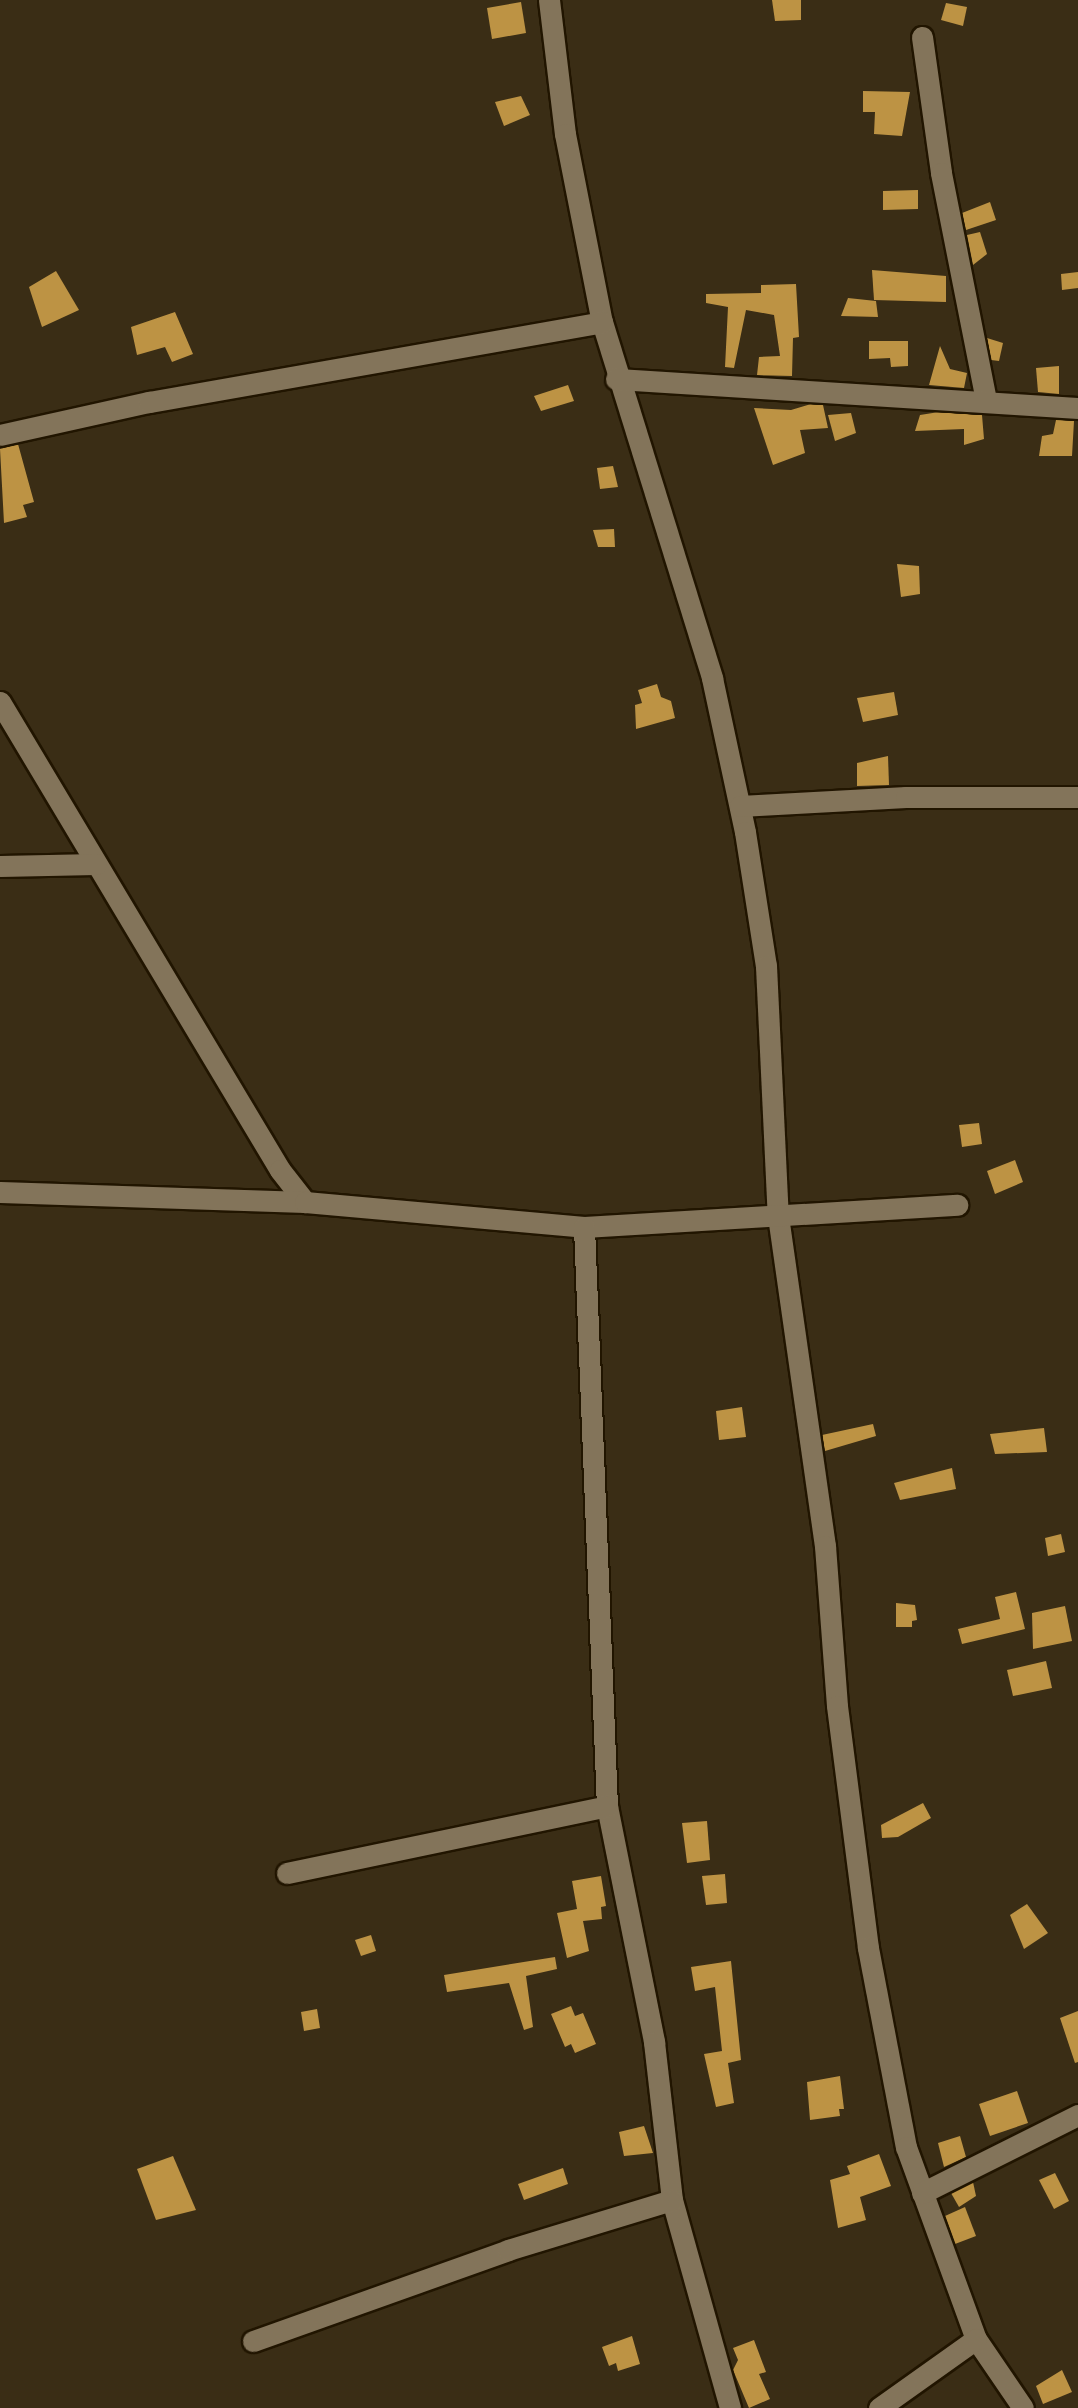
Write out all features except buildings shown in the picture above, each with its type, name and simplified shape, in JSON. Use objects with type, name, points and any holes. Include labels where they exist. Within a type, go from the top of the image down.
[{"type":"street","points":[[549,0],[565,134],[601,322],[616,379],[712,678],[740,806],[766,966],[778,1216],[825,1546],[837,1706],[868,1948],[906,2147],[976,2339],[1023,2408]]},
{"type":"street","points":[[922,37],[941,173],[986,400]]},
{"type":"street","points":[[0,435],[137,405],[601,322]]},
{"type":"street","points":[[616,379],[986,400],[1078,408]]},
{"type":"street","points":[[0,702],[280,1170],[305,1202]]},
{"type":"street","points":[[740,806],[906,797],[1078,797]]},
{"type":"street","points":[[0,866],[96,864]]},
{"type":"street","points":[[0,1192],[305,1202],[584,1227],[957,1205]]},
{"type":"street","points":[[584,1227],[607,1806],[654,2042],[672,2200],[730,2408]]},
{"type":"street","points":[[287,1873],[607,1806]]},
{"type":"street","points":[[922,2193],[1078,2115]]},
{"type":"street","points":[[253,2341],[508,2250],[672,2200]]},
{"type":"street","points":[[879,2408],[976,2339]]}]
